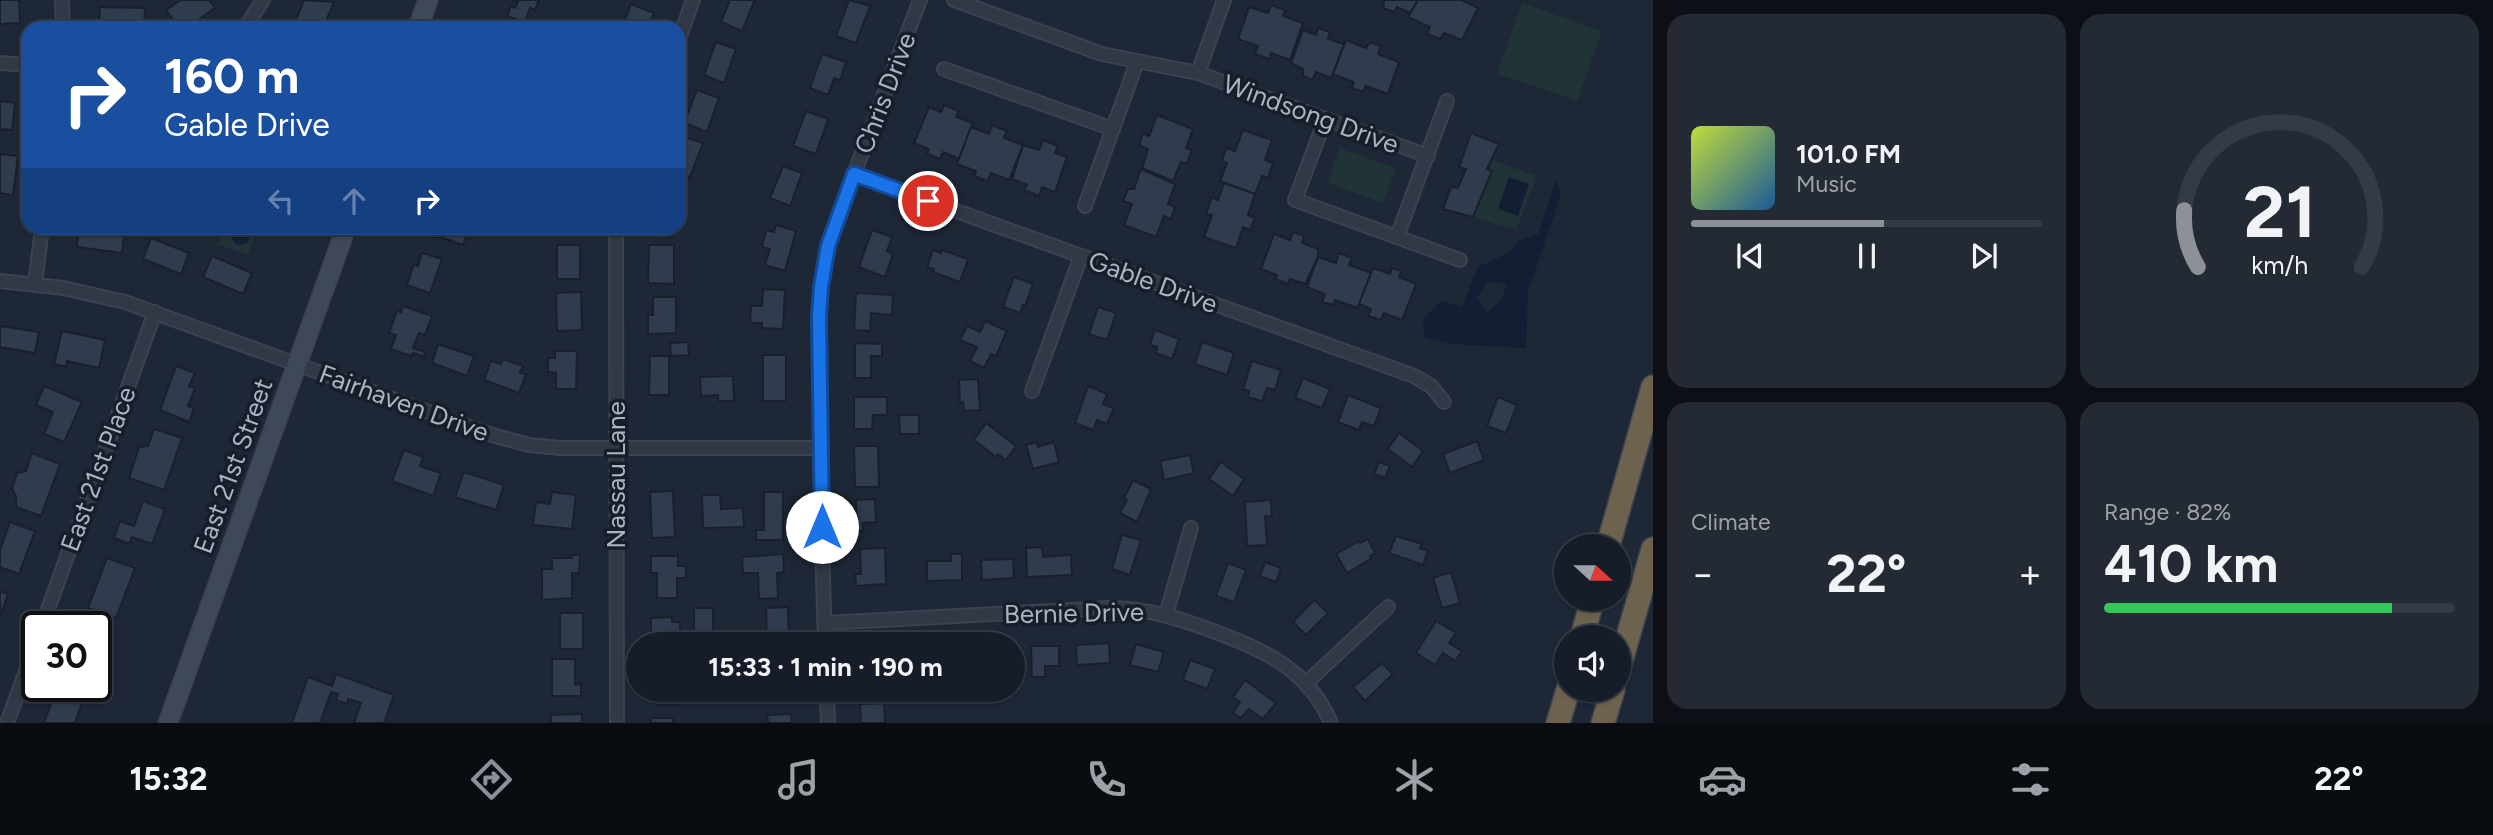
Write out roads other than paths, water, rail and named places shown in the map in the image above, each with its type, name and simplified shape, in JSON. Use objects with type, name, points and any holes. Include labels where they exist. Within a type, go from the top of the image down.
[{"type":"highway","points":[[1611,534],[1653,387]]},
{"type":"highway","points":[[1631,626],[1653,549]]},
{"type":"highway","points":[[1558,723],[1564,702]]},
{"type":"highway","points":[[1603,723],[1609,702]]},
{"type":"main road","points":[[420,21],[428,0]]},
{"type":"main road","name":"East 21st Street","points":[[168,723],[344,235]]},
{"type":"street","points":[[62,0],[63,21]]},
{"type":"street","points":[[250,21],[263,0]]},
{"type":"street","points":[[686,21],[693,0]]},
{"type":"street","name":"Chris Drive","points":[[825,632],[819,320],[821,287],[828,246],[919,0]]},
{"type":"street","name":"Windsong Drive","points":[[954,0],[1102,54],[1198,73],[1428,156],[1447,101]]},
{"type":"street","points":[[1198,73],[1224,0]]},
{"type":"street","points":[[1085,206],[1137,62]]},
{"type":"street","points":[[0,63],[21,64]]},
{"type":"street","points":[[944,69],[1112,129]]},
{"type":"street","points":[[1325,120],[1296,200],[1460,260]]},
{"type":"street","points":[[1397,236],[1428,156]]},
{"type":"street","name":"Gable Drive","points":[[854,174],[1418,377],[1431,386],[1444,402]]},
{"type":"street","points":[[35,284],[41,235]]},
{"type":"street","name":"Nassau Lane","points":[[617,235],[617,723]]},
{"type":"street","points":[[1032,391],[1081,256]]},
{"type":"street","name":"Fairhaven Drive","points":[[0,281],[98,295],[155,312],[512,441],[560,448],[821,448]]},
{"type":"street","name":"East 21st Place","points":[[47,611],[155,312]]},
{"type":"street","points":[[1166,615],[1191,528]]},
{"type":"street","points":[[1306,683],[1388,607]]},
{"type":"street","name":"Bernie Drive","points":[[825,624],[1120,608],[1166,615],[1258,648],[1287,666],[1306,683],[1331,723]]},
{"type":"street","points":[[7,723],[21,685]]},
{"type":"street","points":[[827,702],[828,723]]},
{"type":"water","points":[[1509,177],[1529,184],[1518,216],[1498,209]]},
{"type":"water","points":[[1556,180],[1561,195],[1528,292],[1526,348],[1452,344],[1425,338],[1423,320],[1441,301],[1462,307],[1478,267],[1510,252],[1518,241],[1538,234]],"holes":[[[1487,281],[1507,284],[1501,300],[1487,313],[1477,298]]]},
{"type":"water","points":[[232,235],[250,235],[250,240],[245,245],[237,245],[232,240]]}]
